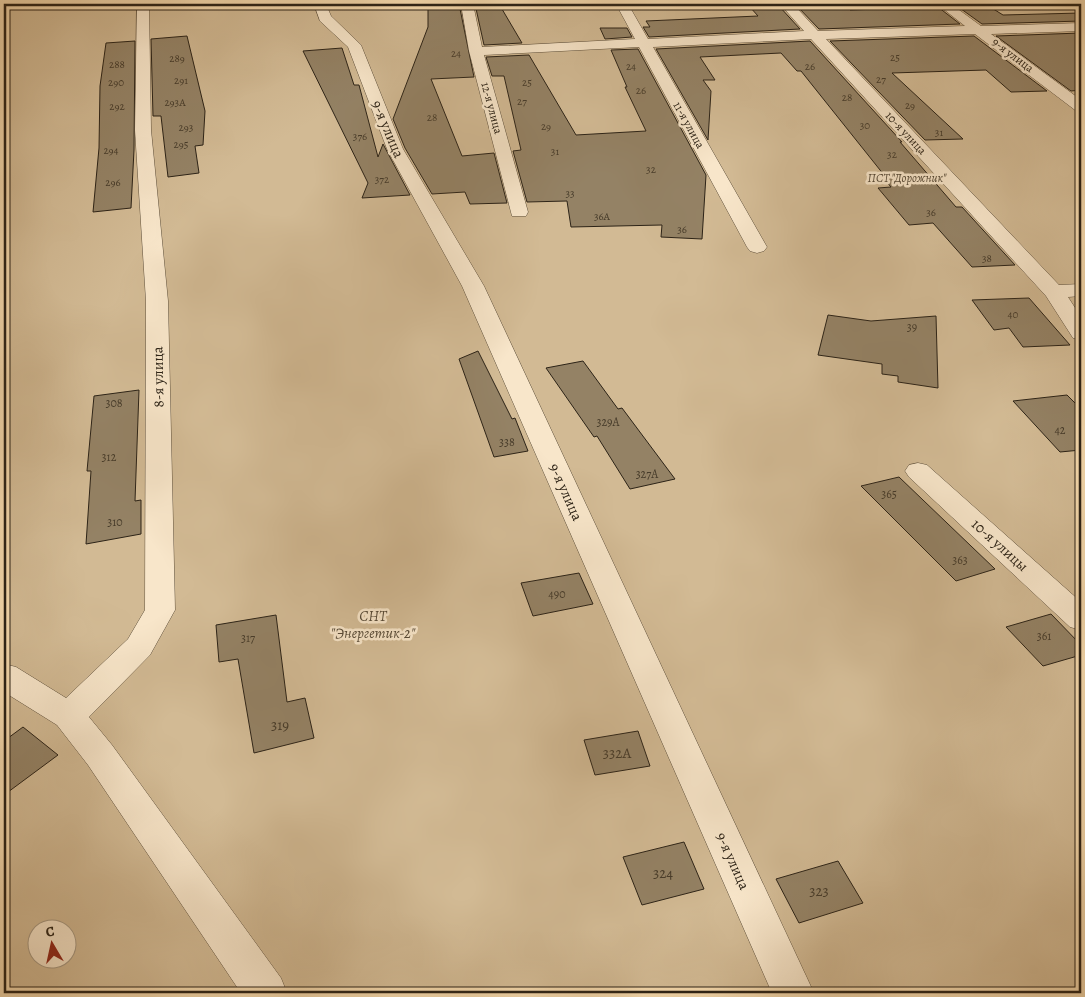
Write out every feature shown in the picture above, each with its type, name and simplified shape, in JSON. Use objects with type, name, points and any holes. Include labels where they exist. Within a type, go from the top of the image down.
[{"type":"street","name":"8-я улица","points":[[69,716],[139,647],[160,610],[157,301],[144,130],[143,4]]},
{"type":"street","name":"9-я улица","points":[[320,4],[325,18],[354,45],[395,149],[473,286],[792,993]]},
{"type":"street","name":"12-я улица","points":[[467,4],[476,51],[520,212]]},
{"type":"street","name":"11-я улица","points":[[622,4],[757,247]]},
{"type":"street","name":"10-я улица","points":[[786,4],[1054,292],[1081,333]]},
{"type":"street","name":"9-я улица","points":[[944,4],[1081,107]]},
{"type":"street","points":[[476,51],[816,35],[1081,27]]},
{"type":"street","points":[[1054,292],[1081,290]]},
{"type":"street","name":"10-я улицы","points":[[918,471],[1081,619]]},
{"type":"street","points":[[4,676],[69,716],[100,755],[266,993]]},
{"type":"green space","name":"СHТ \"Энергетик-2\"","points":[[4,4],[1081,4],[1081,993],[4,993]]},
{"type":"building","points":[[428,4],[459,4],[474,77],[431,79],[462,156],[494,153],[507,203],[470,204],[465,192],[432,194],[405,148],[393,119],[428,27]]},
{"type":"building","points":[[475,4],[499,4],[522,43],[484,45]]},
{"type":"building","points":[[844,4],[850,10],[938,7],[960,24],[819,29],[796,5]]},
{"type":"building","points":[[987,5],[1003,15],[1081,13],[1081,21],[982,24],[957,6]]},
{"type":"building","points":[[779,6],[800,29],[649,37],[643,27],[650,27],[646,21],[758,16],[750,7]]},
{"type":"building","points":[[600,28],[627,28],[632,37],[605,39]]},
{"type":"building","points":[[1081,33],[1081,90],[1071,91],[996,36]]},
{"type":"building","points":[[187,36],[205,111],[203,145],[195,146],[199,173],[168,177],[161,116],[153,116],[151,39]]},
{"type":"building","points":[[974,36],[1047,91],[1011,92],[986,70],[892,73],[963,139],[925,140],[830,41]]},
{"type":"building","points":[[135,41],[134,150],[131,208],[93,212],[99,148],[100,86],[106,43]]},
{"type":"building","points":[[810,41],[902,142],[900,142],[956,207],[962,207],[1015,265],[972,267],[933,223],[909,225],[878,188],[891,187],[885,180],[888,180],[801,71],[797,71],[781,53],[700,57],[715,80],[703,80],[711,91],[708,140],[656,49]]},
{"type":"building","points":[[342,48],[354,85],[359,85],[378,157],[383,144],[410,195],[362,198],[368,183],[303,51]]},
{"type":"building","points":[[638,49],[706,175],[702,239],[661,237],[662,225],[571,227],[567,201],[527,202],[513,151],[521,150],[504,76],[492,76],[486,57],[529,55],[576,135],[646,131],[625,87],[627,87],[611,50]]},
{"type":"building","points":[[1029,298],[1070,345],[1023,347],[1009,328],[994,330],[972,300]]},
{"type":"building","points":[[828,315],[871,321],[936,316],[938,388],[898,382],[898,376],[882,374],[882,364],[818,355]]},
{"type":"building","points":[[478,351],[512,419],[515,418],[528,451],[494,457],[459,359]]},
{"type":"building","points":[[583,361],[618,409],[622,408],[675,479],[630,489],[597,436],[594,437],[546,368]]},
{"type":"building","points":[[139,390],[135,501],[141,500],[141,534],[86,544],[91,471],[87,471],[94,396]]},
{"type":"building","points":[[1067,395],[1081,409],[1081,450],[1060,452],[1013,401]]},
{"type":"building","points":[[899,477],[995,569],[956,581],[861,486]]},
{"type":"building","points":[[579,573],[593,604],[533,616],[521,583]]},
{"type":"building","points":[[1051,614],[1081,645],[1081,655],[1043,666],[1006,627]]},
{"type":"building","points":[[276,615],[287,702],[305,698],[314,738],[254,753],[238,659],[219,662],[216,625]]},
{"type":"building","points":[[23,727],[58,755],[4,795],[4,741]]},
{"type":"building","points":[[638,731],[650,766],[595,775],[584,740]]},
{"type":"building","points":[[684,842],[704,889],[642,905],[623,857]]},
{"type":"building","points":[[838,861],[863,903],[799,923],[776,879]]},
{"type":"park label","name":"ПСТ \"Дорожник\"","points":[[907,178]]}]
